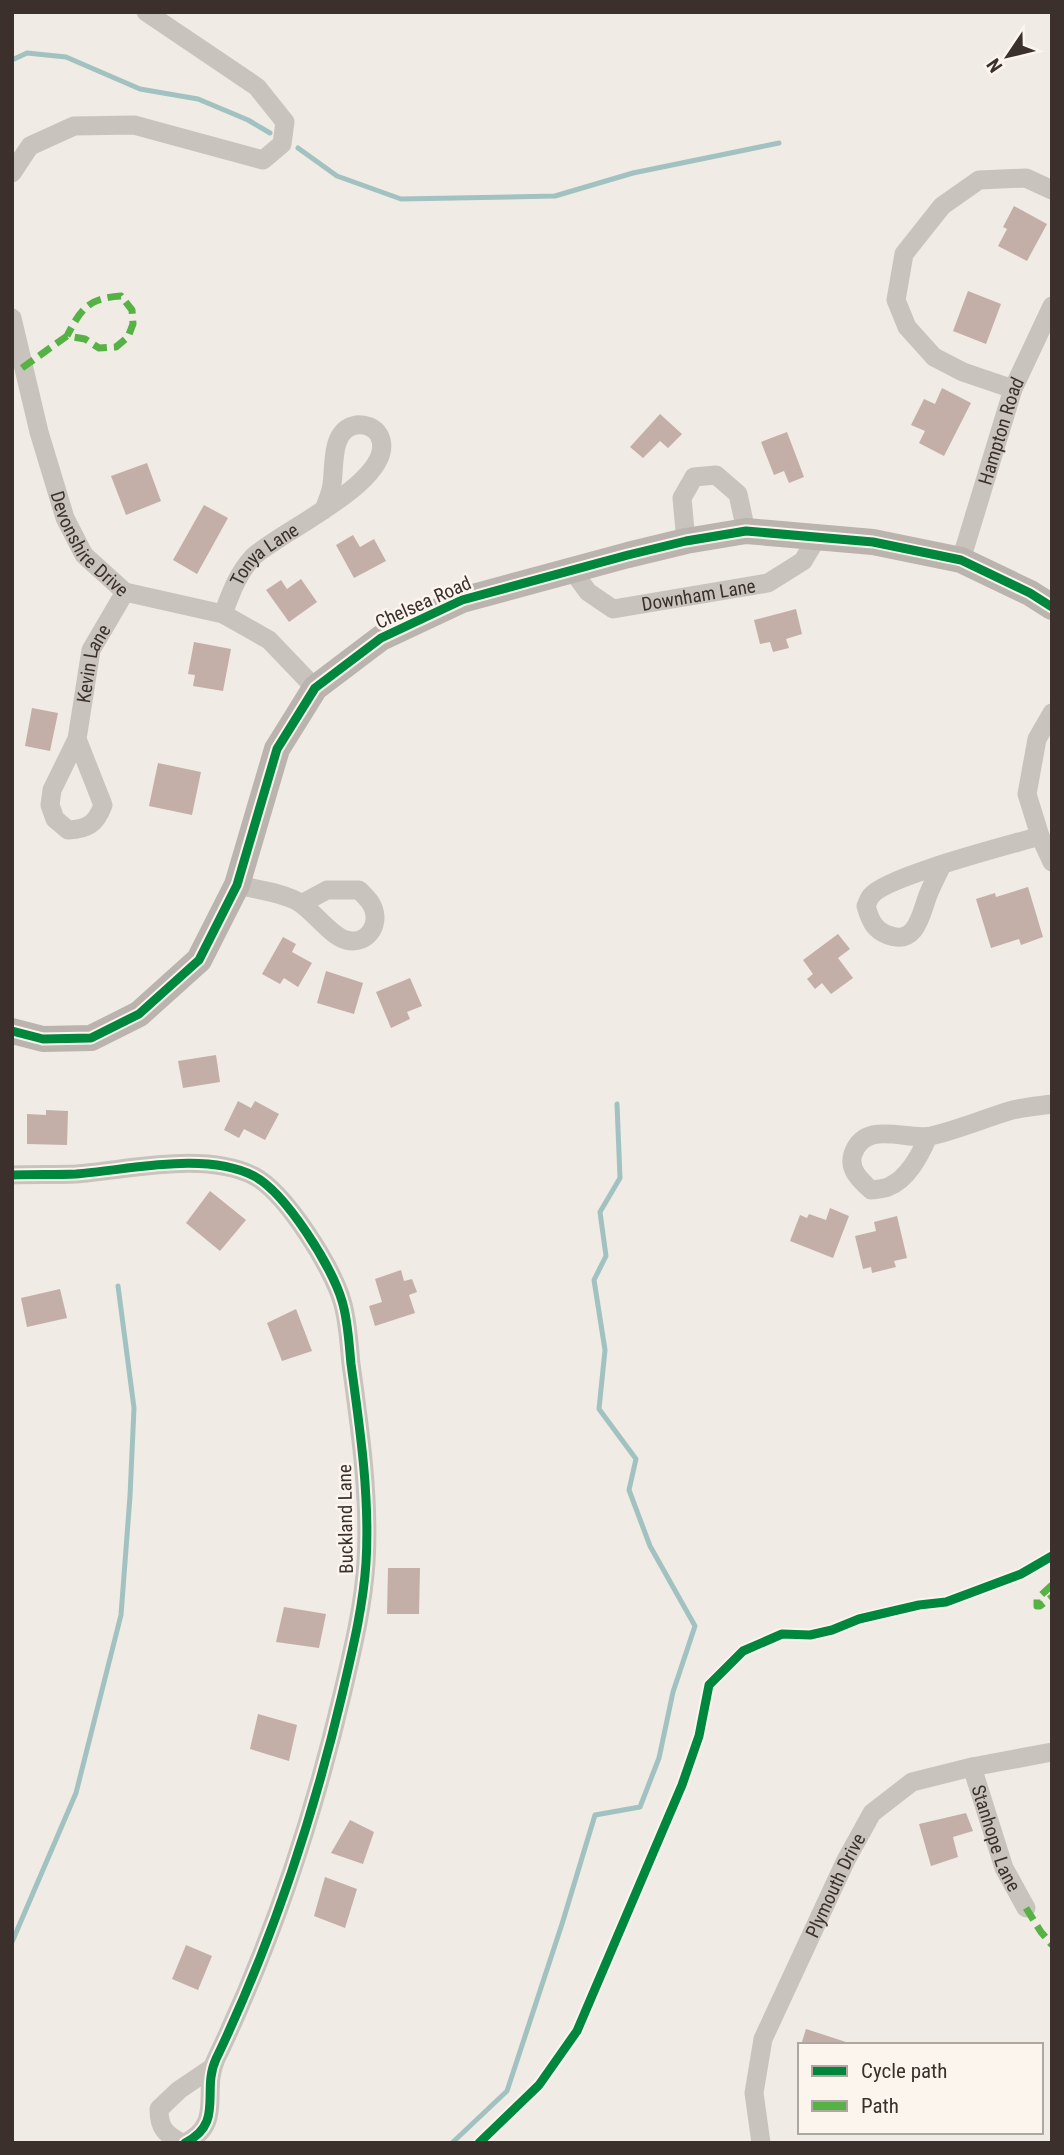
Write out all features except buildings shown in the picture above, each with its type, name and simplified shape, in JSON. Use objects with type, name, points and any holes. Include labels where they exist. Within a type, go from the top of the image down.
[{"type":"street","points":[[12,173],[30,146],[74,126],[134,125],[263,160],[282,144],[285,122],[257,87],[146,12]]},
{"type":"street","points":[[1013,389],[963,372],[933,357],[907,327],[896,300],[904,254],[942,206],[979,180],[1026,178],[1052,190]]},
{"type":"street","name":"Hampton Road","points":[[961,560],[1013,389],[1052,306]]},
{"type":"street","name":"Devonshire Drive","points":[[12,318],[39,432],[65,518],[84,555],[125,593],[223,614],[269,640],[315,688]]},
{"type":"street","points":[[686,541],[682,498],[694,477],[716,475],[738,494],[747,531]]},
{"type":"street","name":"Tonya Lane","points":[[223,614],[237,576],[254,555],[324,510]]},
{"type":"street","name":"Chelsea Road","points":[[12,1031],[43,1039],[91,1038],[139,1014],[199,960],[237,885],[277,750],[315,688],[381,638],[462,600],[686,541],[747,531],[873,542],[961,560],[1030,593],[1052,607]]},
{"type":"street","name":"Downham Lane","points":[[572,570],[588,592],[612,608],[768,583],[803,561],[818,536]]},
{"type":"street","name":"Kevin Lane","points":[[77,740],[91,650],[125,593]]},
{"type":"street","points":[[1052,713],[1037,739],[1027,794],[1052,862]]},
{"type":"street","points":[[942,865],[1041,836]]},
{"type":"street","points":[[237,885],[297,900],[301,904]]},
{"type":"street","points":[[928,1137],[1012,1110],[1052,1104]]},
{"type":"street","name":"Buckland Lane","points":[[12,1175],[75,1174],[135,1167],[195,1165],[225,1167],[256,1177],[275,1193],[296,1217],[322,1258],[342,1301],[359,1424],[364,1487],[366,1562],[357,1629],[332,1738],[285,1897],[242,2006],[213,2067],[208,2125],[199,2136],[184,2143],[168,2136],[159,2125],[159,2109],[179,2090],[213,2067]]},
{"type":"street","name":"Plymouth Drive","points":[[761,2143],[754,2093],[763,2039],[846,1860],[872,1813],[912,1782],[1052,1752]]},
{"type":"street","name":"Stanhope Lane","points":[[972,1767],[1004,1868],[1027,1908]]},
{"type":"waterway","points":[[12,60],[27,53],[66,57],[140,89],[198,99],[248,120],[270,133]]},
{"type":"waterway","points":[[298,148],[337,176],[401,199],[555,196],[633,173],[779,143]]},
{"type":"waterway","points":[[452,2143],[507,2091],[595,1815],[640,1807],[659,1758],[673,1692],[695,1626],[650,1546],[629,1490],[636,1459],[599,1409],[605,1350],[594,1280],[606,1256],[600,1212],[620,1178],[617,1104]]},
{"type":"waterway","points":[[12,1942],[76,1793],[121,1615],[134,1408],[118,1286]]},
{"type":"marked path","points":[[22,368],[67,336],[85,339],[99,348],[116,347],[128,337],[133,324],[132,310],[121,296],[93,302],[82,312],[67,336]]},
{"type":"marked path","points":[[1052,1585],[1037,1599],[1037,1606],[1052,1597]]},
{"type":"marked path","points":[[1026,1908],[1052,1945]]},
{"type":"cycle path","points":[[12,1031],[43,1039],[91,1038],[139,1014],[199,960],[237,885],[277,749],[315,688],[381,638],[462,600],[628,555],[686,541],[746,531],[873,542],[961,560],[1030,593],[1052,607]]},
{"type":"cycle path","points":[[12,1175],[76,1174],[190,1163],[234,1169],[254,1176],[280,1198],[306,1232],[329,1270],[346,1316],[367,1513],[366,1563],[357,1630],[318,1789],[289,1881],[255,1971],[216,2059],[205,2126],[185,2143]]},
{"type":"cycle path","points":[[479,2143],[539,2085],[577,2031],[682,1785],[699,1736],[709,1685],[743,1651],[782,1634],[810,1635],[859,1619],[919,1605],[946,1602],[1021,1574],[1052,1556]]}]
